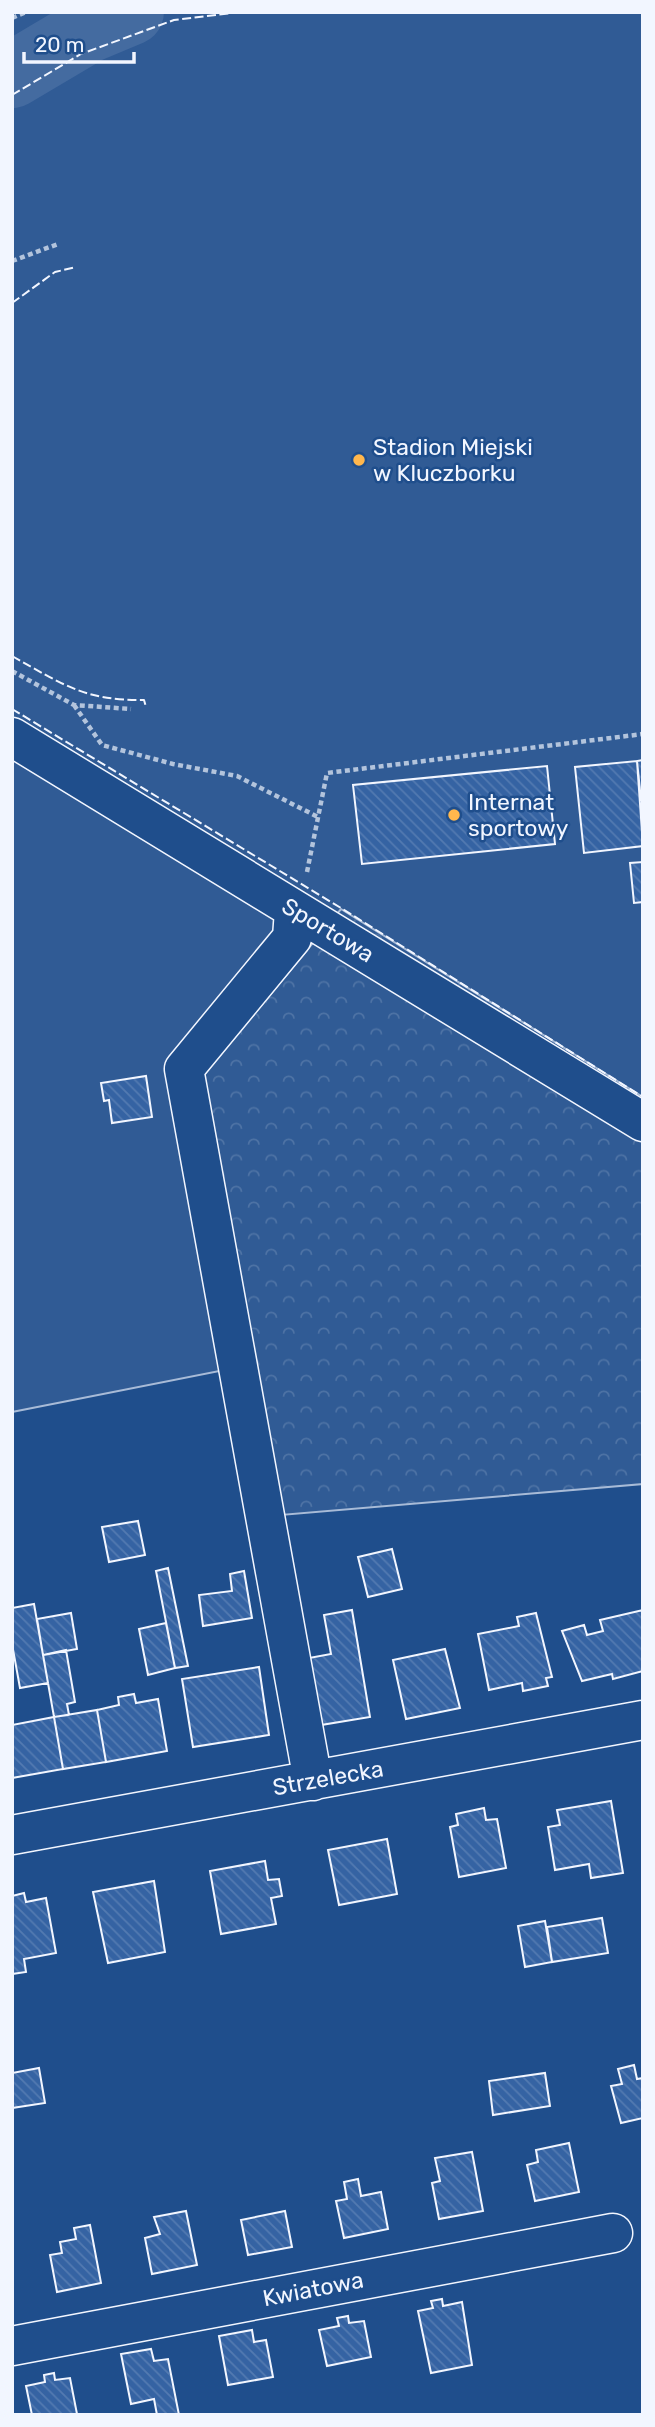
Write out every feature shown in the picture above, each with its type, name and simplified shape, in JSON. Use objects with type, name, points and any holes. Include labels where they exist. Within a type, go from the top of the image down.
[{"type":"street","name":"Sportowa","points":[[12,737],[643,1122]]},
{"type":"street","points":[[295,909],[292,938],[184,1069],[313,1781]]},
{"type":"street","name":"Strzelecka","points":[[12,1835],[643,1720]]},
{"type":"street","name":"Kwiatowa","points":[[12,2346],[613,2233]]},
{"type":"path","points":[[12,18],[26,12]]},
{"type":"path","points":[[12,261],[58,244]]},
{"type":"path","points":[[12,671],[74,705],[131,709]]},
{"type":"path","points":[[74,705],[102,745],[173,764],[237,776],[318,817]]},
{"type":"path","points":[[295,909],[304,887],[327,773],[643,734]]},
{"type":"green space","points":[[643,862],[643,1484],[281,1515],[201,1078],[362,880]]},
{"type":"shaded area","points":[[12,12],[643,12],[643,1097],[341,909],[201,1078],[255,1364],[12,1412]]},
{"type":"building","points":[[643,760],[643,800],[641,800],[637,761]]},
{"type":"building","points":[[637,761],[643,846],[584,853],[575,767]]},
{"type":"building","name":"Internat sportowy","points":[[547,766],[555,844],[362,864],[353,785]]},
{"type":"building","points":[[643,862],[643,902],[634,903],[630,863]]},
{"type":"building","points":[[146,1076],[152,1117],[112,1123],[109,1100],[104,1101],[101,1083]]},
{"type":"building","points":[[138,1521],[145,1555],[109,1562],[102,1527]]},
{"type":"building","points":[[392,1549],[402,1589],[368,1597],[358,1557]]},
{"type":"building","points":[[168,1568],[188,1666],[175,1668],[156,1571]]},
{"type":"building","points":[[244,1571],[252,1618],[203,1626],[199,1595],[232,1591],[230,1574]]},
{"type":"building","points":[[34,1604],[48,1683],[20,1688],[12,1644],[12,1608]]},
{"type":"building","points":[[352,1610],[370,1717],[321,1725],[309,1658],[331,1654],[324,1615]]},
{"type":"building","points":[[643,1610],[643,1671],[613,1679],[612,1674],[582,1681],[562,1631],[584,1625],[587,1635],[603,1631],[600,1620]]},
{"type":"building","points":[[71,1613],[77,1649],[43,1655],[37,1619]]},
{"type":"building","points":[[536,1613],[552,1677],[546,1678],[548,1686],[523,1691],[522,1683],[489,1690],[478,1634],[519,1626],[517,1617]]},
{"type":"building","points":[[166,1623],[175,1668],[148,1675],[139,1629]]},
{"type":"building","points":[[445,1649],[460,1708],[406,1719],[393,1660]]},
{"type":"building","points":[[66,1650],[75,1702],[67,1704],[69,1715],[54,1717],[43,1655]]},
{"type":"building","points":[[259,1667],[269,1735],[193,1747],[182,1679]]},
{"type":"building","points":[[134,1694],[136,1703],[158,1699],[167,1751],[106,1762],[97,1710],[119,1705],[118,1697]]},
{"type":"building","points":[[97,1710],[106,1762],[63,1769],[54,1717]]},
{"type":"building","points":[[54,1717],[63,1769],[12,1778],[12,1725]]},
{"type":"building","points":[[611,1801],[623,1873],[591,1878],[589,1864],[555,1870],[548,1827],[560,1825],[557,1810]]},
{"type":"building","points":[[484,1808],[486,1820],[497,1819],[506,1868],[459,1877],[450,1827],[458,1825],[456,1814]]},
{"type":"building","points":[[387,1839],[397,1894],[339,1905],[328,1850]]},
{"type":"building","points":[[265,1861],[268,1880],[279,1879],[282,1896],[271,1898],[276,1924],[221,1934],[210,1871]]},
{"type":"building","points":[[154,1881],[165,1952],[108,1963],[93,1892]]},
{"type":"building","points":[[24,1893],[26,1902],[46,1898],[56,1953],[24,1959],[26,1972],[12,1974],[12,1896]]},
{"type":"building","points":[[602,1918],[608,1953],[552,1962],[547,1927]]},
{"type":"building","points":[[545,1921],[552,1962],[525,1967],[518,1926]]},
{"type":"building","points":[[634,2065],[637,2079],[643,2078],[643,2118],[621,2123],[611,2086],[622,2084],[618,2069]]},
{"type":"building","points":[[39,2068],[45,2103],[12,2108],[12,2073]]},
{"type":"building","points":[[545,2073],[550,2106],[493,2115],[489,2081]]},
{"type":"building","points":[[569,2143],[579,2192],[535,2201],[527,2165],[538,2162],[536,2150]]},
{"type":"building","points":[[472,2152],[483,2211],[439,2219],[432,2183],[440,2181],[435,2158]]},
{"type":"building","points":[[358,2179],[361,2196],[381,2192],[388,2229],[344,2238],[336,2201],[347,2199],[344,2182]]},
{"type":"building","points":[[186,2211],[197,2265],[152,2274],[145,2238],[160,2234],[154,2217]]},
{"type":"building","points":[[285,2211],[292,2247],[248,2255],[241,2220]]},
{"type":"building","points":[[90,2225],[101,2283],[57,2292],[50,2255],[62,2253],[60,2242],[76,2239],[74,2228]]},
{"type":"building","points":[[442,2299],[443,2306],[462,2302],[472,2365],[431,2373],[418,2311],[433,2308],[431,2301]]},
{"type":"building","points":[[348,2316],[349,2323],[364,2321],[371,2357],[327,2366],[319,2330],[339,2326],[337,2318]]},
{"type":"building","points":[[252,2330],[254,2342],[266,2340],[273,2377],[228,2385],[219,2336]]},
{"type":"building","points":[[151,2349],[154,2361],[168,2359],[179,2415],[157,2415],[154,2399],[131,2404],[121,2354]]},
{"type":"building","points":[[54,2373],[55,2380],[70,2378],[77,2414],[32,2415],[26,2386],[45,2382],[44,2375]]},
{"type":"waterway","points":[[12,75],[88,30],[131,12]]},
{"type":"fence","points":[[12,95],[81,54],[174,20],[241,12]]},
{"type":"fence","points":[[12,303],[55,272],[76,267]]},
{"type":"fence","points":[[12,656],[75,689],[123,700],[144,700],[146,707]]},
{"type":"fence","points":[[12,709],[341,908],[643,1097]]},
{"type":"place","name":"Stadion Miejski w Kluczborku","points":[[359,460]]},
{"type":"place","name":"Internat sportowy","points":[[454,815]]}]
